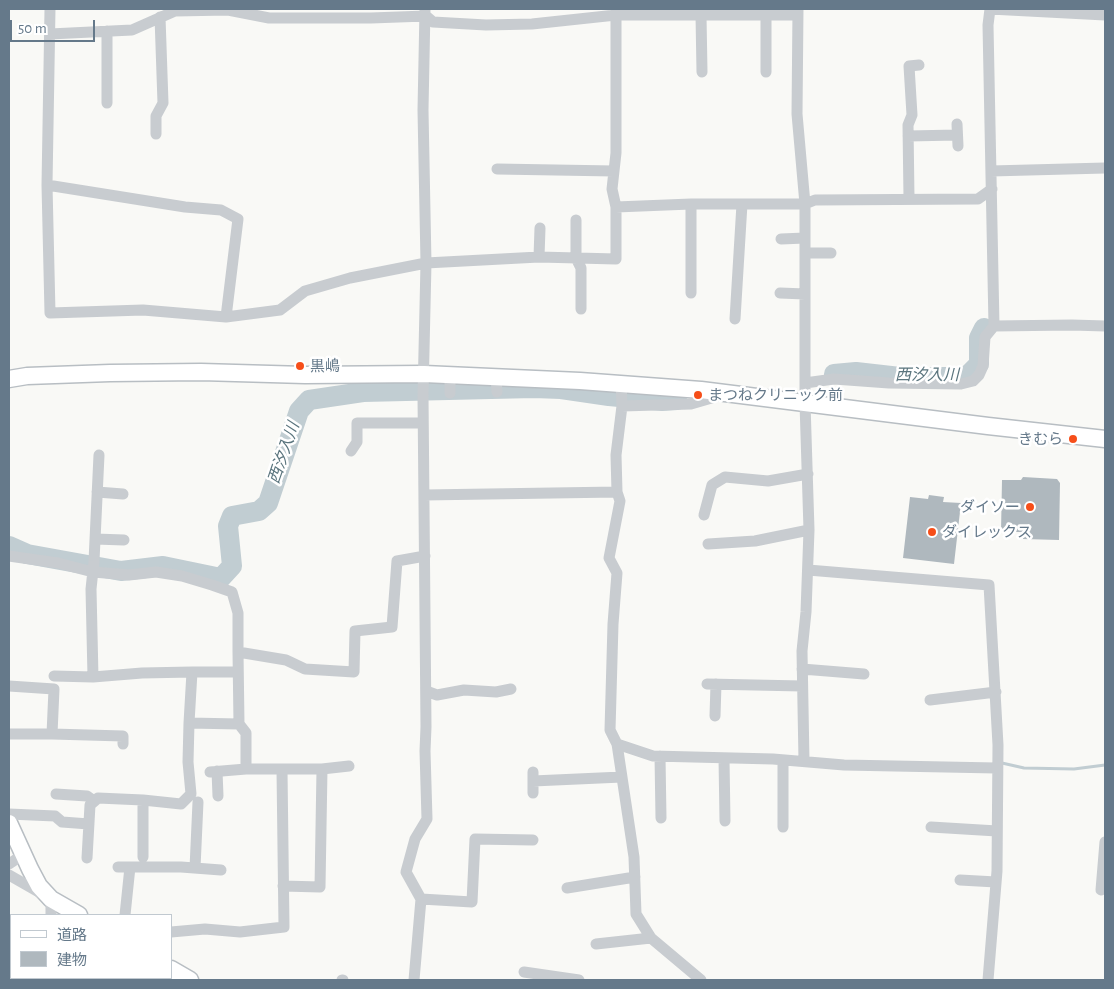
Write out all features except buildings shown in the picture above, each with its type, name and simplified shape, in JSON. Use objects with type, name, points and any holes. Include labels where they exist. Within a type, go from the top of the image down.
[{"type":"street","points":[[50,9],[47,108],[50,313],[143,310],[226,317],[280,310],[306,290],[350,278],[426,263],[539,257],[616,259],[616,207],[612,189],[616,154],[616,12]]},
{"type":"street","points":[[805,383],[834,379],[889,383],[961,384],[973,381],[979,375],[983,366],[985,337],[994,326],[988,25],[990,9],[1043,10],[1105,15]]},
{"type":"street","points":[[50,34],[132,30],[165,13],[175,11],[233,10],[269,18],[371,18],[425,12]]},
{"type":"street","points":[[425,12],[433,22],[486,25],[532,24],[616,12],[701,15],[766,15],[798,12],[797,114],[805,204],[805,404],[809,530],[802,651],[804,761]]},
{"type":"street","points":[[414,980],[421,899],[406,872],[415,839],[427,818],[424,751],[426,691],[423,423],[426,263],[423,110],[425,12]]},
{"type":"street","points":[[156,134],[156,116],[163,103],[165,13]]},
{"type":"street","points":[[701,15],[702,72]]},
{"type":"street","points":[[766,15],[766,72]]},
{"type":"street","points":[[107,31],[107,103]]},
{"type":"street","points":[[909,198],[908,125],[912,115],[909,66],[919,65]]},
{"type":"street","points":[[908,136],[957,135]]},
{"type":"street","points":[[991,171],[1105,168]]},
{"type":"street","points":[[497,169],[614,171]]},
{"type":"street","points":[[536,170],[537,182]]},
{"type":"street","points":[[47,185],[185,207],[221,210],[238,219],[226,317]]},
{"type":"street","points":[[616,207],[691,204],[805,204],[814,200],[978,199],[992,189]]},
{"type":"street","points":[[691,204],[691,293]]},
{"type":"street","points":[[736,319],[742,204]]},
{"type":"street","points":[[576,220],[576,258],[581,268],[580,309]]},
{"type":"street","points":[[539,257],[540,228]]},
{"type":"street","points":[[781,240],[805,238]]},
{"type":"street","points":[[805,252],[831,253]]},
{"type":"street","points":[[780,293],[805,294]]},
{"type":"street","points":[[994,326],[1072,324],[1105,326]]},
{"type":"street","points":[[9,379],[26,376],[120,372],[423,385],[540,385],[691,404],[728,393]]},
{"type":"street","points":[[622,395],[728,393],[805,404],[1105,439]]},
{"type":"street","points":[[622,395],[616,455],[617,492],[620,501],[609,558],[618,573],[613,624],[610,730],[617,744],[634,857],[636,914],[651,938],[701,980]]},
{"type":"street","points":[[351,451],[357,442],[357,423],[423,423]]},
{"type":"street","points":[[93,677],[90,589],[95,539],[99,455]]},
{"type":"street","points":[[704,515],[712,485],[725,477],[768,481],[808,474]]},
{"type":"street","points":[[97,492],[123,494]]},
{"type":"street","points":[[424,495],[617,492]]},
{"type":"street","points":[[708,544],[755,541],[809,530]]},
{"type":"street","points":[[95,539],[124,540]]},
{"type":"street","points":[[9,556],[129,575],[156,572],[182,576],[232,592],[238,613],[239,724],[246,732],[246,769]]},
{"type":"street","points":[[238,652],[286,660],[304,669],[354,672],[355,631],[392,627],[397,561],[425,556]]},
{"type":"street","points":[[808,570],[989,585],[998,745],[996,768],[996,882],[988,980]]},
{"type":"street","points":[[802,669],[864,674]]},
{"type":"street","points":[[87,858],[90,805],[98,798],[181,804],[191,794],[188,762],[192,672]]},
{"type":"street","points":[[54,676],[93,677],[142,673],[238,672]]},
{"type":"street","points":[[715,716],[712,684],[802,686]]},
{"type":"street","points":[[9,686],[54,689],[52,734]]},
{"type":"street","points":[[426,691],[437,695],[464,690],[496,692],[511,689]]},
{"type":"street","points":[[930,700],[996,692]]},
{"type":"street","points":[[189,723],[239,724]]},
{"type":"street","points":[[9,734],[123,736]]},
{"type":"street","points":[[617,744],[652,756],[783,760],[844,765],[996,768]]},
{"type":"street","points":[[660,756],[662,818]]},
{"type":"street","points":[[724,758],[725,821]]},
{"type":"street","points":[[783,760],[783,828]]},
{"type":"street","points":[[218,796],[214,772],[246,769],[322,769],[349,766]]},
{"type":"street","points":[[283,886],[320,887],[322,769]]},
{"type":"street","points":[[172,932],[205,929],[240,932],[284,927],[282,770]]},
{"type":"street","points":[[533,782],[622,777]]},
{"type":"street","points":[[56,794],[88,796],[94,801]]},
{"type":"street","points":[[143,800],[144,856]]},
{"type":"street","points":[[196,868],[198,802]]},
{"type":"street","points":[[9,814],[55,816],[62,822],[89,824]]},
{"type":"street","points":[[9,822],[39,886],[51,899],[51,914]]},
{"type":"street","points":[[931,827],[997,831]]},
{"type":"street","points":[[421,899],[472,902],[475,839],[533,840]]},
{"type":"street","points":[[1101,890],[1105,842]]},
{"type":"street","points":[[9,864],[18,858],[22,852]]},
{"type":"street","points":[[125,914],[124,867],[221,870]]},
{"type":"street","points":[[9,875],[76,914]]},
{"type":"street","points":[[567,888],[634,877]]},
{"type":"street","points":[[960,880],[996,882]]},
{"type":"street","points":[[596,944],[651,938]]},
{"type":"street","points":[[172,970],[190,980]]},
{"type":"street","points":[[524,972],[578,980]]},
{"type":"waterway","name":"西汐入川","points":[[834,374],[856,372],[900,377],[962,377],[968,375],[979,364],[979,338],[984,328]]},
{"type":"waterway","name":"西汐入川","points":[[9,546],[27,554],[121,571],[163,566],[221,578],[232,566],[228,526],[232,516],[259,511],[268,503],[299,411],[309,400],[363,392],[534,388],[561,389],[662,401],[677,400]]},
{"type":"waterway","points":[[1002,763],[1024,768],[1074,769],[1105,765]]},
{"type":"place","name":"黒嶋","points":[[300,366]]},
{"type":"place","name":"まつねクリニック前","points":[[698,395]]},
{"type":"place","name":"きむら","points":[[1073,439]]},
{"type":"place","name":"ダイソー","points":[[1030,507]]},
{"type":"place","name":"ダイレックス","points":[[932,532]]}]
